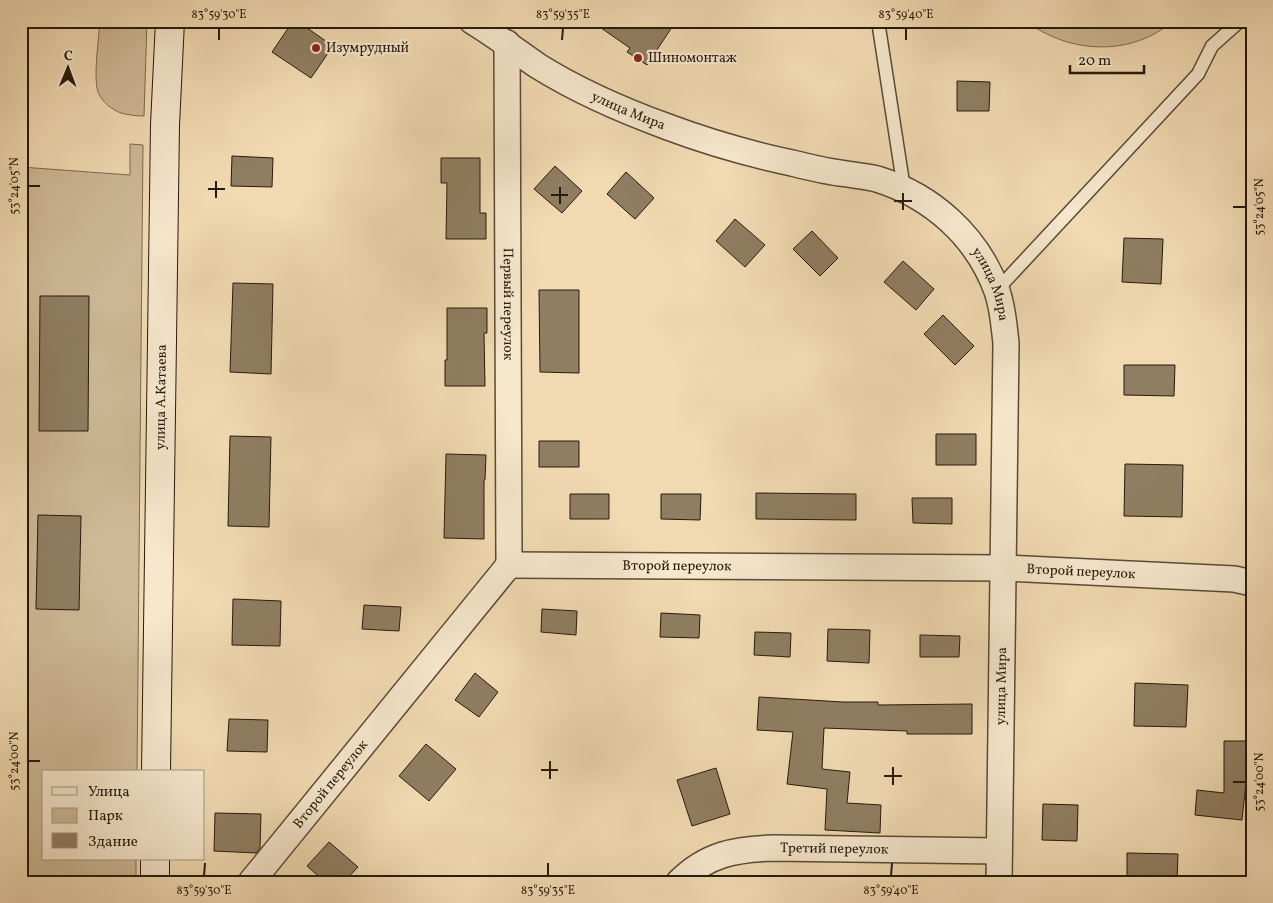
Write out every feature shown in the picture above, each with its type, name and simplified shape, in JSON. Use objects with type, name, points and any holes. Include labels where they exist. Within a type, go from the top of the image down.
[{"type":"street","name":"улица А.Катаева","points":[[156,770],[165,125],[170,21]]},
{"type":"street","name":"улица Мира","points":[[472,21],[507,43],[538,66],[578,88],[622,109],[669,128],[736,149],[790,163],[875,179],[904,189],[933,206],[960,229],[979,254],[996,291],[1002,313],[1006,343],[999,882]]},
{"type":"street","name":"Первый переулок","points":[[507,43],[509,565]]},
{"type":"street","name":"Второй переулок","points":[[251,882],[509,565],[1004,568],[1234,579],[1252,583]]},
{"type":"street","name":"Третий переулок","points":[[679,882],[701,865],[721,854],[745,849],[999,851]]},
{"type":"street","points":[[155,860],[155,882]]},
{"type":"lane","points":[[878,21],[904,189]]},
{"type":"lane","points":[[996,291],[1198,74],[1212,46],[1240,21]]},
{"type":"green space","points":[[100,21],[147,21],[144,116],[130,115],[117,111],[104,102],[98,92],[96,67]]},
{"type":"green space","points":[[1026,21],[1173,21],[1156,33],[1138,41],[1119,46],[1100,47],[1080,45],[1061,40],[1043,32]]},
{"type":"green space","points":[[130,144],[143,145],[137,770],[42,770],[42,860],[136,860],[136,882],[21,882],[21,167],[130,175]]},
{"type":"building","points":[[293,21],[297,21],[333,46],[311,78],[272,52]]},
{"type":"building","points":[[591,21],[676,21],[647,65],[627,52],[630,48]]},
{"type":"building","points":[[957,81],[990,82],[989,111],[957,111]]},
{"type":"building","points":[[232,156],[273,158],[272,187],[231,186]]},
{"type":"building","points":[[441,158],[480,158],[480,213],[486,213],[486,239],[446,239],[447,183],[441,183]]},
{"type":"building","points":[[555,166],[582,191],[562,213],[534,189]]},
{"type":"building","points":[[626,172],[654,198],[635,219],[607,194]]},
{"type":"building","points":[[735,219],[765,245],[745,267],[716,241]]},
{"type":"building","points":[[812,231],[838,258],[820,276],[793,249]]},
{"type":"building","points":[[1124,238],[1163,239],[1161,284],[1122,282]]},
{"type":"building","points":[[903,261],[934,289],[916,310],[884,282]]},
{"type":"building","points":[[233,283],[273,284],[271,374],[230,372]]},
{"type":"building","points":[[539,290],[579,290],[579,373],[540,372]]},
{"type":"building","points":[[40,296],[89,296],[88,431],[39,431]]},
{"type":"building","points":[[447,308],[487,308],[487,333],[484,333],[485,386],[445,386]]},
{"type":"building","points":[[943,315],[974,346],[955,365],[924,334]]},
{"type":"building","points":[[1124,365],[1175,365],[1174,396],[1124,395]]},
{"type":"building","points":[[936,434],[976,434],[976,465],[936,465]]},
{"type":"building","points":[[230,436],[271,437],[269,527],[228,526]]},
{"type":"building","points":[[539,441],[579,441],[579,467],[539,467]]},
{"type":"building","points":[[446,454],[486,455],[484,539],[444,538]]},
{"type":"building","points":[[1125,464],[1183,465],[1182,517],[1124,516]]},
{"type":"building","points":[[756,493],[856,494],[856,520],[756,519]]},
{"type":"building","points":[[570,494],[609,494],[609,519],[570,519]]},
{"type":"building","points":[[661,494],[701,494],[700,520],[661,519]]},
{"type":"building","points":[[912,498],[952,498],[952,524],[913,523]]},
{"type":"building","points":[[38,515],[81,516],[79,610],[36,609]]},
{"type":"building","points":[[233,599],[281,601],[280,646],[232,645]]},
{"type":"building","points":[[364,605],[401,607],[399,631],[362,629]]},
{"type":"building","points":[[542,609],[577,611],[576,635],[541,632]]},
{"type":"building","points":[[661,613],[700,615],[699,638],[660,637]]},
{"type":"building","points":[[828,629],[870,630],[869,663],[827,661]]},
{"type":"building","points":[[755,632],[791,633],[790,657],[754,655]]},
{"type":"building","points":[[920,635],[960,636],[959,657],[920,657]]},
{"type":"building","points":[[475,673],[498,692],[479,717],[455,700]]},
{"type":"building","points":[[1135,683],[1188,685],[1186,727],[1134,726]]},
{"type":"building","points":[[759,697],[878,702],[878,705],[972,704],[972,734],[907,734],[907,731],[824,728],[822,769],[850,772],[847,803],[881,805],[880,833],[825,830],[827,789],[787,784],[793,732],[757,730]]},
{"type":"building","points":[[229,719],[268,720],[267,752],[227,751]]},
{"type":"building","points":[[1224,741],[1249,741],[1242,820],[1195,815],[1197,790],[1224,793]]},
{"type":"building","points":[[426,744],[456,769],[429,801],[399,776]]},
{"type":"building","points":[[716,768],[730,814],[692,826],[677,780]]},
{"type":"building","points":[[1043,804],[1078,805],[1077,841],[1042,840]]},
{"type":"building","points":[[215,813],[261,814],[260,848],[256,853],[214,851]]},
{"type":"building","points":[[329,842],[358,867],[344,882],[325,882],[307,866]]},
{"type":"building","points":[[1127,853],[1178,854],[1177,882],[1127,882]]},
{"type":"place","name":"Изумрудный","points":[[316,48]]},
{"type":"place","name":"Шиномонтаж","points":[[638,58]]}]
